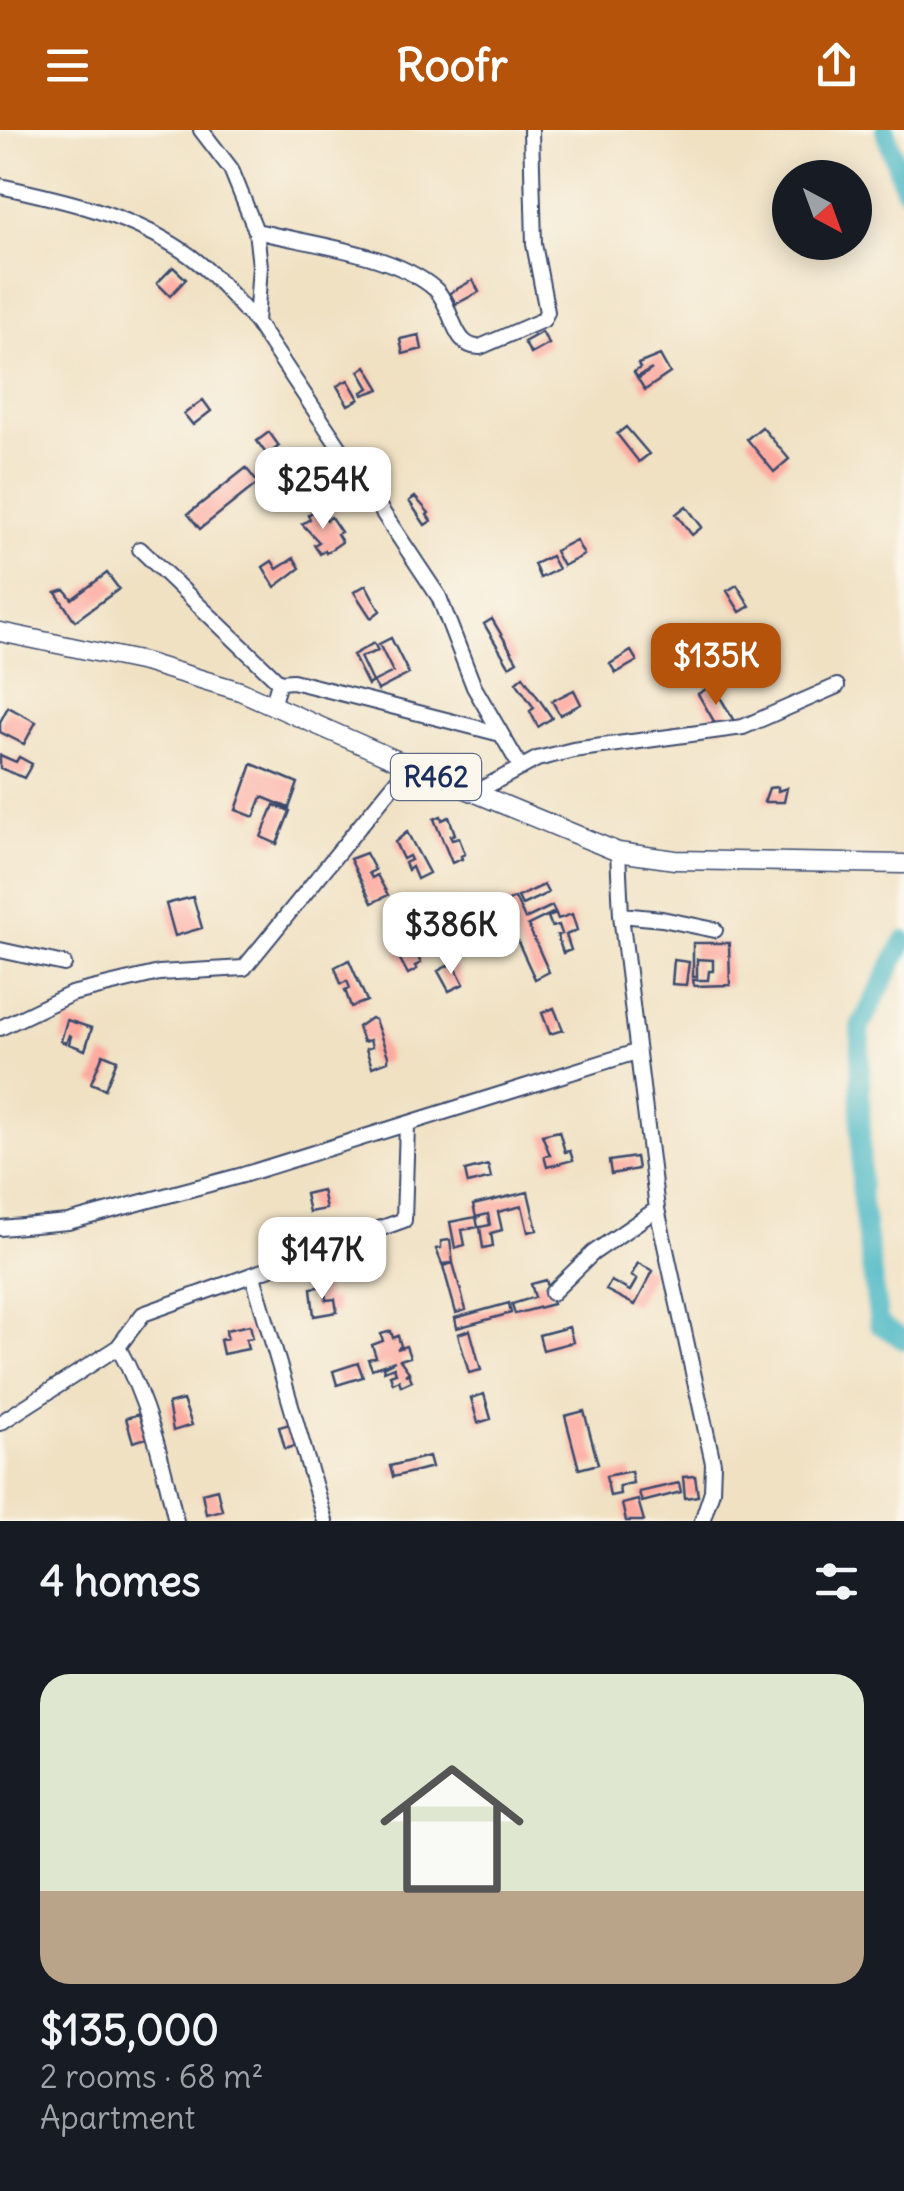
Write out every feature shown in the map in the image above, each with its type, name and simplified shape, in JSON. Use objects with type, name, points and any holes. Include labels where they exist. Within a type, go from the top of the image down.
[{"type":"main road","name":"R462","points":[[0,632],[144,662],[240,691],[618,852],[675,860],[904,864]]},
{"type":"street","points":[[201,130],[231,170],[256,231],[260,266],[256,322]]},
{"type":"street","points":[[256,231],[384,262],[430,285],[441,294],[463,342],[480,348],[543,320],[546,312],[534,244],[531,130]]},
{"type":"street","points":[[0,186],[72,202],[135,224],[185,252],[256,322],[439,597],[474,687],[522,768]]},
{"type":"street","points":[[140,549],[279,682],[293,682],[502,734]]},
{"type":"street","points":[[272,706],[279,682]]},
{"type":"street","points":[[474,793],[537,759],[573,750],[743,726],[837,686]]},
{"type":"street","points":[[0,1028],[70,994],[159,973],[244,968],[402,773],[402,763]]},
{"type":"street","points":[[618,852],[621,915],[657,1209],[713,1464],[712,1490],[702,1521]]},
{"type":"street","points":[[621,915],[716,930]]},
{"type":"street","points":[[0,950],[64,964]]},
{"type":"street","points":[[0,1228],[68,1222],[243,1174],[636,1052]]},
{"type":"street","points":[[0,1423],[118,1346],[143,1314],[404,1220],[407,1125]]},
{"type":"street","points":[[552,1292],[594,1253],[657,1209]]},
{"type":"street","points":[[253,1276],[326,1521]]},
{"type":"street","points":[[118,1346],[136,1378],[157,1441],[176,1521]]},
{"type":"building","points":[[173,267],[186,279],[170,296],[157,283]]},
{"type":"building","points":[[473,280],[479,292],[456,304],[450,293]]},
{"type":"building","points":[[542,332],[549,344],[531,354],[524,342]]},
{"type":"building","points":[[419,335],[422,349],[403,354],[400,339]]},
{"type":"building","points":[[660,355],[670,373],[645,390],[638,379],[652,369],[637,377],[634,372],[640,368],[638,364]]},
{"type":"building","points":[[366,366],[380,389],[363,395],[369,388],[359,371]]},
{"type":"building","points":[[348,380],[359,399],[348,405],[337,386]]},
{"type":"building","points":[[203,400],[211,411],[193,425],[184,414]]},
{"type":"building","points":[[626,427],[649,454],[639,462],[617,434]]},
{"type":"building","points":[[762,427],[789,459],[774,472],[747,439]]},
{"type":"building","points":[[269,432],[279,446],[267,455],[257,441]]},
{"type":"building","points":[[246,468],[258,483],[200,529],[188,514]]},
{"type":"building","points":[[415,497],[429,513],[431,521],[425,525],[409,501]]},
{"type":"building","points":[[686,506],[702,527],[692,535],[676,514]]},
{"type":"building","points":[[315,510],[318,514],[321,511],[327,520],[331,517],[341,532],[337,534],[342,542],[326,553],[325,550],[320,554],[314,545],[319,542],[302,524]]},
{"type":"building","points":[[576,540],[584,555],[563,566],[555,551]]},
{"type":"building","points":[[551,556],[558,569],[540,578],[534,564]]},
{"type":"building","points":[[294,558],[300,568],[275,587],[263,567],[272,561],[277,569]]},
{"type":"building","points":[[107,573],[119,589],[75,621],[56,593],[65,590],[72,599]]},
{"type":"building","points":[[366,585],[380,611],[371,618],[354,592]]},
{"type":"building","points":[[737,585],[750,606],[740,612],[727,591]]},
{"type":"building","points":[[492,619],[517,661],[509,666],[484,624]]},
{"type":"building","points":[[391,638],[409,674],[378,690],[373,682],[393,672],[379,644]]},
{"type":"building","points":[[374,643],[378,651],[360,657],[372,682],[368,685],[353,655]]},
{"type":"building","points":[[631,651],[637,661],[616,673],[610,664]]},
{"type":"building","points":[[523,676],[552,718],[538,727],[530,711],[534,708],[516,682]]},
{"type":"building","points":[[713,685],[734,721],[719,730],[698,694]]},
{"type":"building","points":[[574,690],[581,704],[560,715],[552,701]]},
{"type":"building","points":[[8,707],[36,722],[24,744],[0,732],[0,722]]},
{"type":"building","points":[[0,755],[16,762],[19,757],[32,764],[24,778],[0,768]]},
{"type":"building","points":[[252,764],[298,783],[289,808],[262,797],[254,817],[236,810]]},
{"type":"building","points":[[778,787],[778,791],[787,788],[784,802],[764,802],[769,788]]},
{"type":"building","points":[[274,805],[290,811],[277,844],[261,837]]},
{"type":"building","points":[[441,816],[442,820],[449,817],[455,834],[450,836],[452,840],[459,838],[465,854],[452,863],[434,819]]},
{"type":"building","points":[[407,832],[429,873],[417,879],[412,867],[408,870],[405,863],[411,860],[409,856],[403,859],[395,842]]},
{"type":"building","points":[[366,853],[375,870],[369,873],[372,878],[377,875],[388,895],[372,903],[350,859]]},
{"type":"building","points":[[544,885],[548,893],[522,905],[518,897]]},
{"type":"building","points":[[193,897],[202,928],[175,936],[166,904]]},
{"type":"building","points":[[515,898],[525,919],[552,906],[555,912],[528,925],[549,972],[535,979],[501,905]]},
{"type":"building","points":[[556,914],[558,919],[572,914],[577,930],[566,935],[571,950],[563,953],[557,935],[562,934],[559,925],[552,927],[548,917]]},
{"type":"building","points":[[693,943],[729,943],[730,985],[694,986],[693,980],[708,980],[713,960],[697,959],[697,977],[693,977]]},
{"type":"building","points":[[412,945],[414,950],[420,947],[423,954],[418,957],[421,963],[415,966],[417,969],[408,974],[396,952]]},
{"type":"building","points":[[349,960],[367,1001],[351,1007],[345,990],[350,988],[347,981],[341,984],[335,967]]},
{"type":"building","points":[[674,960],[689,962],[686,985],[672,984]]},
{"type":"building","points":[[453,963],[464,984],[449,991],[438,971]]},
{"type":"building","points":[[554,1008],[563,1030],[550,1034],[542,1013]]},
{"type":"building","points":[[371,1018],[388,1056],[388,1061],[372,1067],[366,1049],[372,1047],[370,1040],[363,1042],[358,1027]]},
{"type":"building","points":[[67,1020],[92,1028],[85,1050],[69,1044],[69,1035],[66,1043],[61,1041]]},
{"type":"building","points":[[103,1054],[117,1060],[105,1089],[91,1083]]},
{"type":"building","points":[[559,1131],[565,1152],[570,1151],[573,1160],[547,1167],[544,1156],[550,1155],[542,1135]]},
{"type":"building","points":[[636,1157],[638,1169],[611,1174],[609,1161]]},
{"type":"building","points":[[488,1165],[491,1178],[468,1184],[465,1171]]},
{"type":"building","points":[[322,1190],[326,1209],[309,1212],[305,1194]]},
{"type":"building","points":[[528,1192],[537,1230],[528,1232],[522,1206],[498,1212],[502,1230],[491,1233],[493,1246],[483,1248],[480,1227],[490,1225],[488,1214],[476,1217],[473,1205]]},
{"type":"building","points":[[476,1217],[478,1227],[462,1230],[465,1245],[455,1248],[450,1222]]},
{"type":"building","points":[[450,1240],[453,1263],[442,1264],[436,1249],[441,1248],[441,1241]]},
{"type":"building","points":[[453,1263],[466,1310],[456,1313],[443,1266]]},
{"type":"building","points":[[638,1263],[653,1271],[635,1305],[606,1290],[611,1281],[630,1291],[637,1279],[631,1276]]},
{"type":"building","points":[[546,1280],[553,1304],[515,1314],[512,1304],[535,1297],[531,1284]]},
{"type":"building","points":[[325,1286],[326,1300],[335,1299],[337,1312],[314,1316],[311,1288]]},
{"type":"building","points":[[509,1303],[511,1313],[457,1328],[455,1318]]},
{"type":"building","points":[[250,1325],[253,1338],[246,1339],[248,1349],[223,1354],[220,1340],[227,1338],[226,1330]]},
{"type":"building","points":[[569,1327],[573,1342],[543,1350],[539,1335]]},
{"type":"building","points":[[470,1330],[481,1370],[469,1373],[458,1334]]},
{"type":"building","points":[[391,1331],[393,1338],[398,1336],[401,1346],[397,1349],[406,1346],[410,1357],[400,1360],[409,1372],[405,1375],[409,1374],[412,1381],[401,1386],[399,1380],[393,1383],[390,1375],[396,1373],[394,1367],[384,1371],[383,1367],[395,1361],[372,1369],[368,1359],[376,1357],[372,1345],[383,1341],[381,1334]]},
{"type":"building","points":[[358,1363],[363,1377],[337,1385],[333,1371]]},
{"type":"building","points":[[484,1394],[491,1419],[478,1423],[471,1398]]},
{"type":"building","points":[[183,1400],[192,1425],[173,1431],[168,1404]]},
{"type":"building","points":[[584,1411],[598,1464],[579,1469],[565,1416]]},
{"type":"building","points":[[139,1414],[147,1438],[133,1442],[126,1418]]},
{"type":"building","points":[[293,1423],[299,1445],[285,1449],[279,1427]]},
{"type":"building","points":[[429,1456],[432,1467],[393,1477],[390,1466]]},
{"type":"building","points":[[631,1471],[633,1483],[619,1486],[620,1494],[610,1496],[606,1476]]},
{"type":"building","points":[[695,1476],[698,1496],[685,1498],[683,1477]]},
{"type":"building","points":[[679,1483],[681,1492],[642,1502],[639,1492]]},
{"type":"building","points":[[217,1489],[222,1510],[206,1514],[202,1493]]},
{"type":"building","points":[[638,1500],[644,1521],[626,1521],[622,1504]]},
{"type":"waterway","points":[[885,130],[904,188]]},
{"type":"waterway","points":[[904,941],[860,1027],[861,1195],[879,1324],[904,1340]]}]
